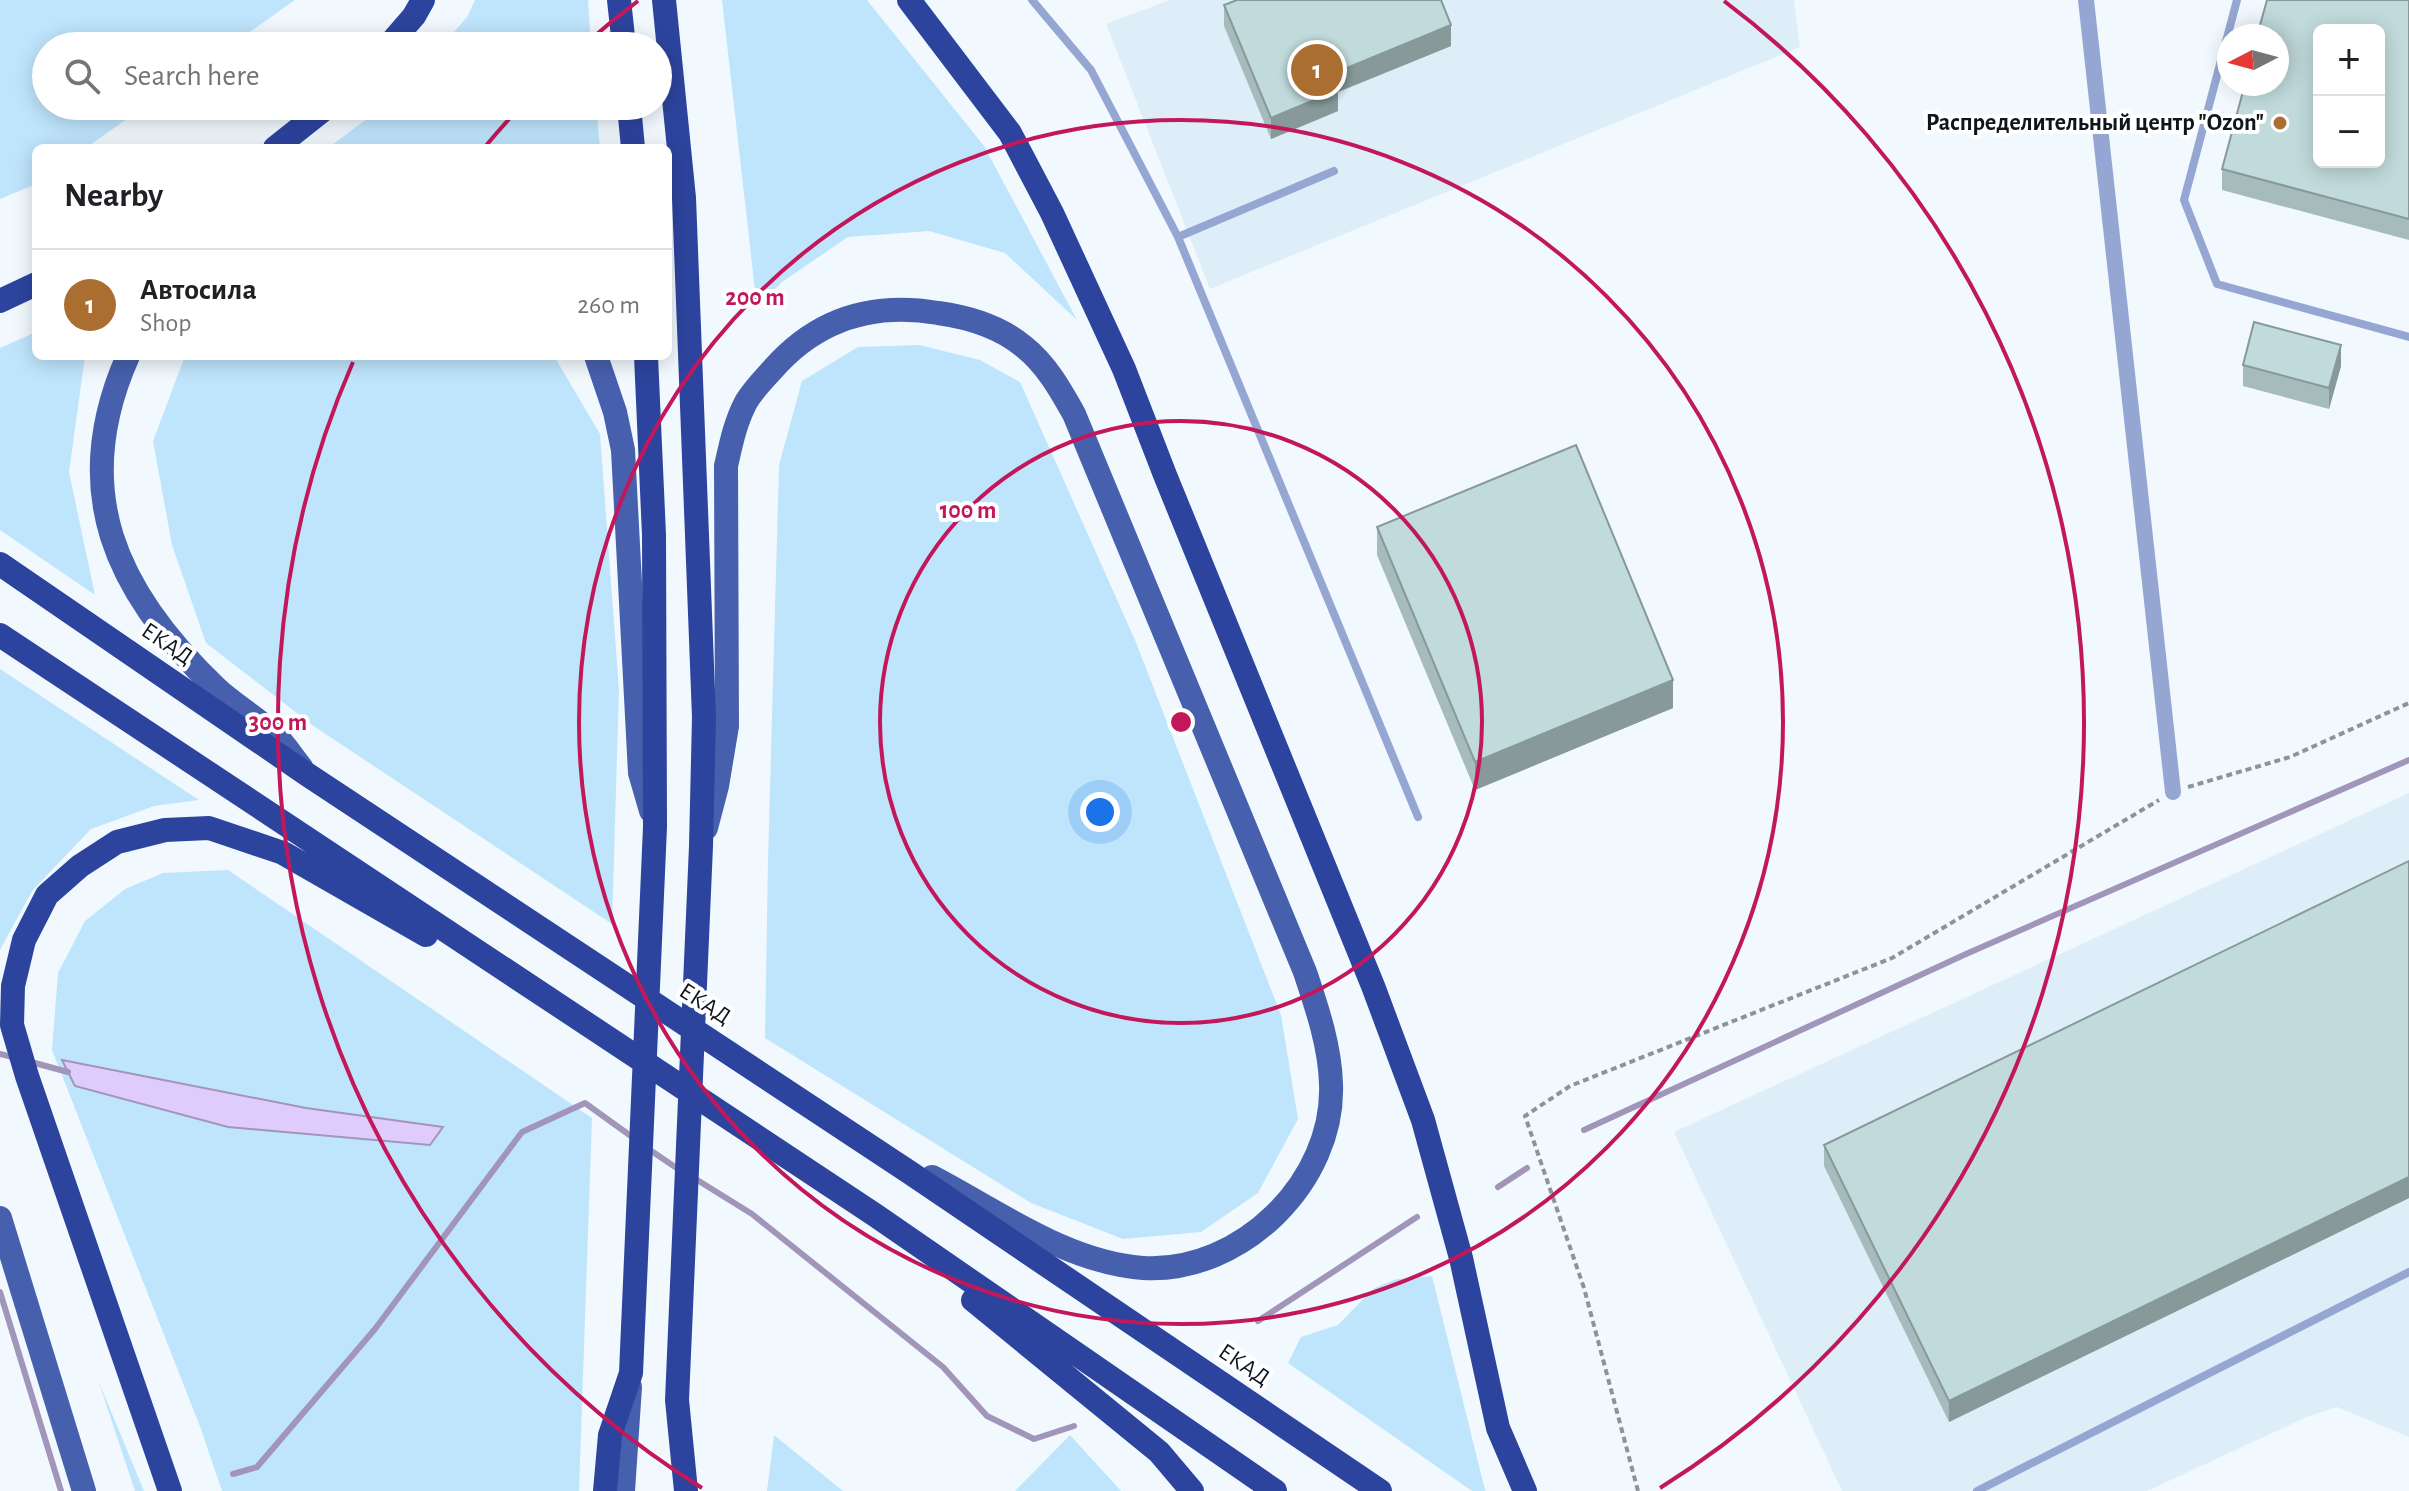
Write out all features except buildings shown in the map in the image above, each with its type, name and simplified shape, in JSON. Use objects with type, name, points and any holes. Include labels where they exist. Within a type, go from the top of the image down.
[{"type":"highway","points":[[400,32],[423,0]]},
{"type":"highway","points":[[619,0],[622,32]]},
{"type":"highway","points":[[664,0],[667,32]]},
{"type":"highway","points":[[909,0],[1010,133],[1052,213],[1124,369],[1176,505],[1373,986],[1423,1120],[1461,1258],[1498,1428],[1525,1491]]},
{"type":"highway","points":[[672,79],[684,198],[704,717],[677,1400],[686,1491]]},
{"type":"highway","points":[[280,144],[310,120]]},
{"type":"highway","points":[[630,120],[633,144]]},
{"type":"highway","points":[[0,301],[32,286]]},
{"type":"highway","points":[[605,1491],[610,1435],[631,1373],[653,888],[654,535],[646,360]]},
{"type":"highway","name":"ЕКАД","points":[[0,564],[308,775],[909,1172],[1380,1491]]},
{"type":"highway","points":[[0,635],[875,1215],[1275,1491]]},
{"type":"highway","points":[[170,1491],[12,1025],[13,986],[24,940],[47,895],[80,866],[117,842],[165,830],[209,828],[283,853],[431,938],[508,973]]},
{"type":"highway","points":[[875,1215],[938,1271],[1159,1452],[1192,1491]]},
{"type":"main road","points":[[701,846],[717,786],[727,726],[726,466],[734,429],[748,400],[784,356],[804,339],[824,326],[845,318],[894,309],[916,309],[964,317],[1022,344],[1054,379],[1074,414],[1305,972],[1328,1056],[1330,1113],[1313,1163],[1282,1210],[1244,1239],[1196,1261],[1170,1268],[1128,1265],[1075,1252],[1046,1240],[933,1177],[909,1172]]},
{"type":"main road","points":[[127,360],[106,415],[100,463],[104,506],[113,544],[131,582],[158,624],[218,690],[275,735],[308,775]]},
{"type":"main road","points":[[597,360],[615,412],[623,450],[640,773],[655,827]]},
{"type":"main road","points":[[0,1218],[84,1491]]},
{"type":"main road","points":[[623,1491],[631,1373]]},
{"type":"main road","points":[[675,1491],[677,1400]]},
{"type":"street","points":[[2086,0],[2173,792]]},
{"type":"lane","points":[[1032,0],[1091,70],[1178,237],[1418,817]]},
{"type":"lane","points":[[2237,0],[2184,200],[2217,284],[2409,337]]},
{"type":"lane","points":[[1178,237],[1334,171]]},
{"type":"lane","points":[[1977,1491],[2409,1272]]},
{"type":"path","points":[[1638,1491],[1584,1288],[1525,1116],[1570,1086],[1892,958],[2173,792],[2290,757],[2409,703]]},
{"type":"shaded area","points":[[0,0],[295,0],[250,32],[32,32],[32,120],[125,120],[92,144],[32,144],[32,186],[0,199]]},
{"type":"shaded area","points":[[475,0],[588,0],[590,32],[454,32],[467,17]]},
{"type":"shaded area","points":[[722,0],[867,0],[984,146],[1077,320],[1005,253],[929,231],[848,237],[782,282],[757,308]]},
{"type":"shaded area","points":[[1170,0],[1794,0],[1800,47],[1210,289],[1106,24]]},
{"type":"shaded area","points":[[365,120],[597,120],[600,144],[333,144]]},
{"type":"shaded area","points":[[32,334],[32,360],[84,360],[69,472],[95,595],[0,530],[0,348]]},
{"type":"shaded area","points":[[919,345],[980,360],[1020,382],[1135,640],[1281,1015],[1298,1119],[1258,1193],[1201,1232],[1123,1239],[1031,1203],[765,1038],[779,465],[802,381],[858,347]]},
{"type":"shaded area","points":[[183,360],[556,360],[600,434],[619,690],[612,924],[315,727],[206,643],[172,545],[153,441]]},
{"type":"shaded area","points":[[0,669],[199,800],[154,806],[91,829],[32,891],[0,950]]},
{"type":"shaded area","points":[[2409,793],[2409,1437],[2337,1407],[2309,1416],[2147,1491],[1842,1491],[1674,1132]]},
{"type":"shaded area","points":[[228,870],[592,1118],[579,1491],[222,1491],[201,1429],[52,1050],[58,973],[85,921],[125,889],[163,873]]},
{"type":"shaded area","points":[[62,1060],[306,1108],[443,1127],[430,1145],[228,1127],[75,1086]]},
{"type":"shaded area","points":[[1432,1276],[1486,1491],[1472,1491],[1288,1363],[1301,1337],[1338,1325],[1374,1288],[1397,1279]]},
{"type":"shaded area","points":[[98,1380],[144,1491],[135,1491]]},
{"type":"shaded area","points":[[774,1435],[843,1491],[767,1491]]},
{"type":"shaded area","points":[[1070,1435],[1121,1491],[1015,1491]]},
{"type":"waterway","points":[[1584,1130],[1966,954],[2409,760]]},
{"type":"waterway","points":[[0,1054],[16,1058]]},
{"type":"waterway","points":[[31,1062],[68,1072]]},
{"type":"waterway","points":[[233,1474],[257,1467],[375,1329],[522,1132],[585,1103],[635,1139]]},
{"type":"waterway","points":[[647,1148],[681,1171]]},
{"type":"waterway","points":[[1498,1187],[1527,1168]]},
{"type":"waterway","points":[[694,1178],[752,1214],[943,1367],[987,1416],[1034,1439],[1074,1426]]},
{"type":"waterway","points":[[1258,1321],[1417,1217]]},
{"type":"waterway","points":[[0,1292],[61,1491]]},
{"type":"place","name":"Автосила","points":[[1317,70]]},
{"type":"place","name":"Распределительный центр \"Ozon\"","points":[[2280,123]]}]
